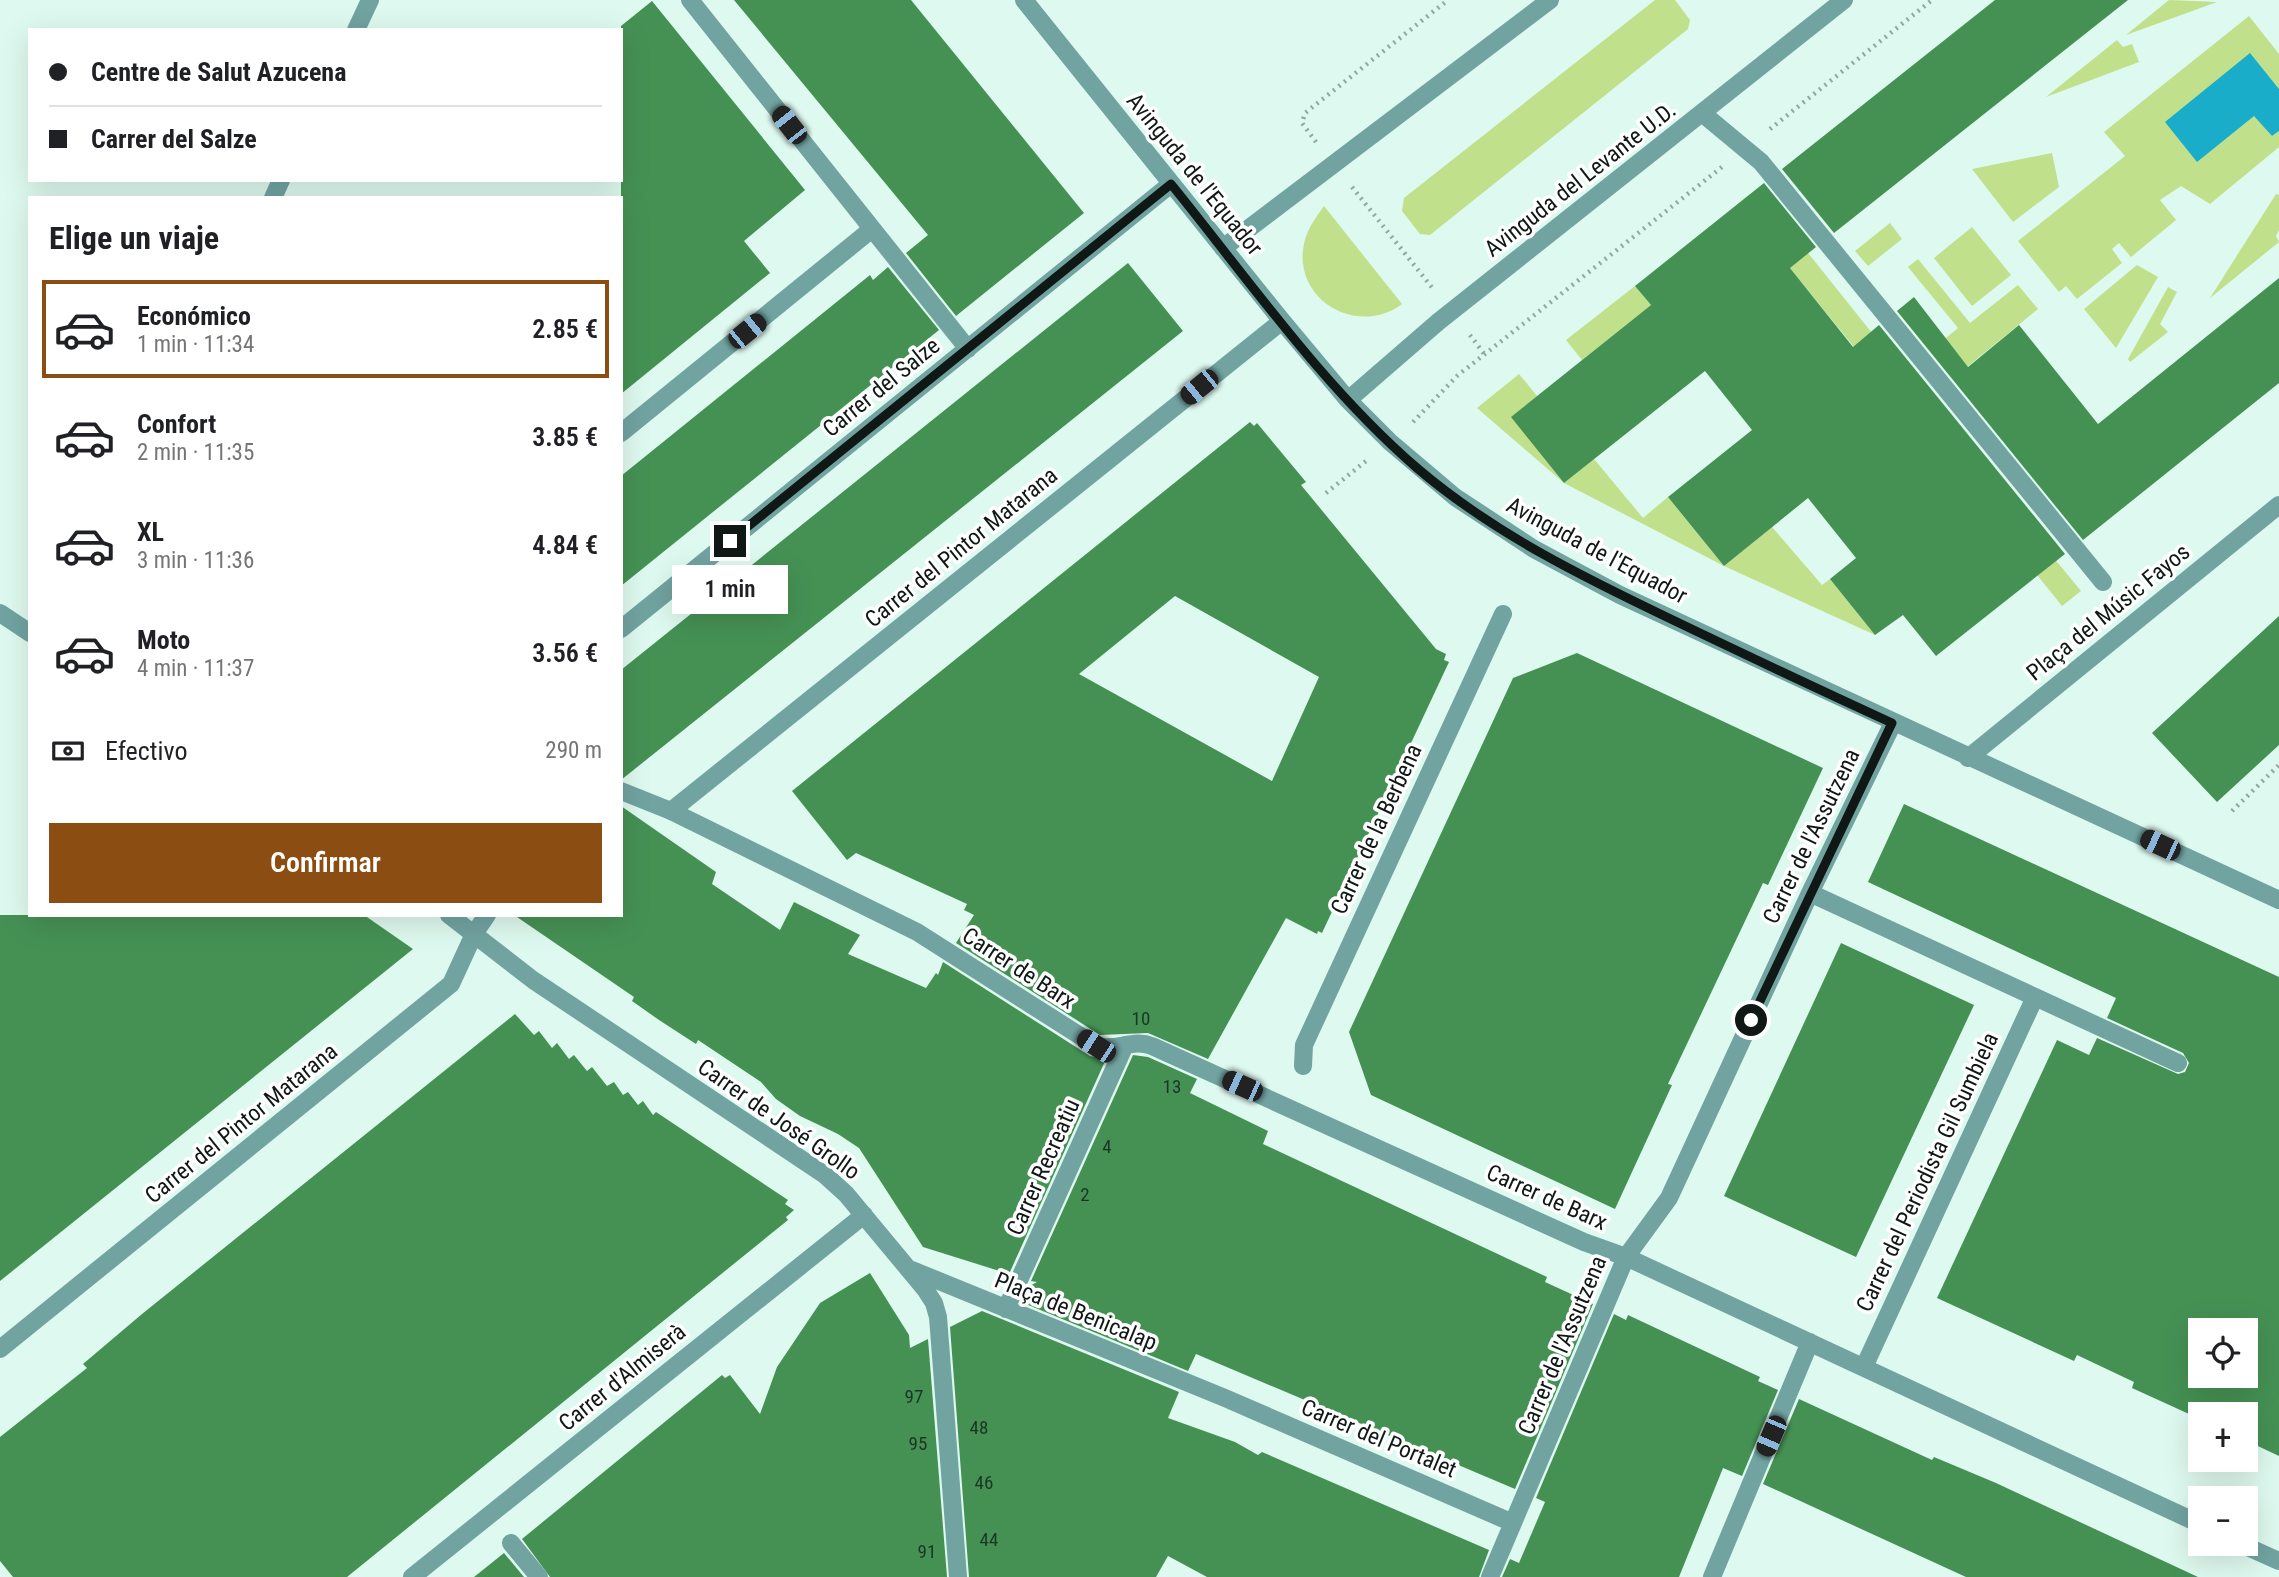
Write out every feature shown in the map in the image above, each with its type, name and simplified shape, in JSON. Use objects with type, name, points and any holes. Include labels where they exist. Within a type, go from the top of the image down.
[{"type":"street","points":[[357,28],[370,0]]},
{"type":"street","points":[[690,0],[968,349]]},
{"type":"street","name":"Avinguda de l'Equador","points":[[1024,0],[1348,400],[1390,442],[1455,497],[1534,549],[1620,595],[2279,900]]},
{"type":"street","points":[[1223,248],[1550,0]]},
{"type":"street","name":"Avinguda del Levante U.D.","points":[[1348,400],[1438,322],[1844,0]]},
{"type":"street","points":[[1702,113],[1762,162],[2103,582]]},
{"type":"street","name":"Carrer del Salze","points":[[623,627],[1171,184]]},
{"type":"street","points":[[623,431],[872,229]]},
{"type":"street","name":"Carrer del Pintor Matarana","points":[[671,811],[1282,321]]},
{"type":"street","name":"Plaça del Músic Fayos","points":[[1968,758],[2279,505]]},
{"type":"street","points":[[0,613],[28,632]]},
{"type":"street","name":"Carrer de la Berbena","points":[[1303,1066],[1304,1045],[1503,614]]},
{"type":"street","name":"Carrer de l'Assutzena","points":[[1490,1577],[1626,1257],[1670,1198],[1810,893],[1892,723]]},
{"type":"street","name":"Carrer de Barx","points":[[623,793],[671,811],[917,932],[1096,1046],[1115,1049],[1142,1042],[1153,1046],[1584,1242],[1626,1257]]},
{"type":"street","points":[[1810,893],[2178,1063]]},
{"type":"street","name":"Carrer de José Grollo","points":[[452,917],[533,980],[825,1175],[846,1194],[909,1268],[934,1303],[938,1317],[958,1577]]},
{"type":"street","name":"Carrer del Pintor Matarana","points":[[0,1349],[452,984],[474,934],[487,917]]},
{"type":"street","name":"Carrer del Periodista Gil Sumbiela","points":[[1864,1367],[2035,997]]},
{"type":"street","name":"Carrer Recreatiu","points":[[1006,1309],[1125,1045]]},
{"type":"street","name":"Carrer d'Almiserà","points":[[412,1577],[864,1215]]},
{"type":"street","points":[[1626,1257],[2188,1518]]},
{"type":"street","name":"Plaça de Benicalap","points":[[909,1268],[1225,1398]]},
{"type":"street","points":[[1712,1577],[1810,1342]]},
{"type":"street","name":"Carrer del Portalet","points":[[1225,1398],[1513,1523]]},
{"type":"street","points":[[511,1543],[539,1577]]},
{"type":"street","points":[[2258,1552],[2279,1561]]},
{"type":"path","points":[[1314,139],[1302,123],[1305,113],[1448,0]]},
{"type":"path","points":[[1326,494],[1426,410],[1457,376],[1932,0]]},
{"type":"path","points":[[1350,185],[1431,286]]},
{"type":"path","points":[[2232,811],[2279,765]]},
{"type":"green space","points":[[1655,0],[1675,0],[1690,20],[1688,29],[1430,235],[1420,234],[1402,211],[1404,198]]},
{"type":"green space","points":[[2169,0],[2217,2],[2126,35]]},
{"type":"green space","points":[[2249,16],[2279,54],[2279,89],[2250,54],[2255,115],[2272,136],[2279,131],[2279,147],[2210,204],[2181,186],[2160,200],[2176,220],[2131,257],[2119,243],[2112,249],[2122,263],[2077,299],[2066,286],[2059,292],[2018,241],[2125,156],[2104,132]]},
{"type":"green space","points":[[2117,40],[2123,47],[2132,44],[2139,62],[2046,97]]},
{"type":"green space","points":[[2052,153],[2059,187],[2013,222],[1972,169]]},
{"type":"green space","points":[[1757,189],[1872,333],[1854,347],[1738,204]]},
{"type":"green space","points":[[2276,194],[2279,195],[2279,230],[2276,236],[2279,242],[2210,298]]},
{"type":"green space","points":[[1324,206],[1402,304],[1385,313],[1368,317],[1334,309],[1321,299],[1310,285],[1304,269],[1303,250],[1313,221]]},
{"type":"green space","points":[[1890,223],[1902,239],[1868,266],[1855,251]]},
{"type":"green space","points":[[1972,227],[2011,275],[1972,306],[1934,258]]},
{"type":"green space","points":[[1918,259],[1970,323],[2018,285],[2038,309],[1957,375],[1935,347],[1958,328],[1908,267]]},
{"type":"green space","points":[[2137,265],[2158,277],[2116,348],[2084,309]]},
{"type":"green space","points":[[1635,286],[1651,305],[1582,360],[1566,340]]},
{"type":"green space","points":[[2168,287],[2177,292],[2160,324],[2168,332],[2130,362],[2128,359]]},
{"type":"green space","points":[[1519,374],[1537,396],[1512,417],[1564,483],[1477,408]]},
{"type":"green space","points":[[1941,420],[2081,591],[2062,606],[1924,434]]},
{"type":"green space","points":[[1594,459],[1643,518],[1668,497],[1724,566],[1564,483]]},
{"type":"green space","points":[[1772,527],[1822,585],[1830,579],[1875,635],[1724,566]]},
{"type":"water","points":[[2250,53],[2279,89],[2279,131],[2272,136],[2254,116],[2197,162],[2165,122]]},
{"type":"building","points":[[734,0],[911,0],[1084,213],[956,316],[906,253],[928,235]]},
{"type":"building","points":[[1995,0],[2128,0],[1834,233],[1782,169]]},
{"type":"building","points":[[652,1],[805,190],[744,241],[770,273],[623,392],[623,28],[621,26]]},
{"type":"building","points":[[1764,183],[1816,247],[1790,268],[1853,347],[1879,325],[2065,554],[1936,656],[1903,615],[1875,635],[1830,579],[1856,558],[1808,498],[1724,566],[1668,497],[1752,430],[1705,371],[1564,483],[1511,417],[1651,305],[1635,286]]},
{"type":"building","points":[[1128,263],[1183,331],[623,778],[623,668]]},
{"type":"building","points":[[888,267],[939,330],[623,584],[623,474],[870,275],[873,280]]},
{"type":"building","points":[[2279,278],[2279,383],[2083,540],[1897,311],[1914,297],[1968,367],[2019,325],[2098,424]]},
{"type":"building","points":[[1250,422],[1254,426],[1257,423],[1306,482],[1301,485],[1436,649],[1446,654],[1444,660],[1449,662],[1322,933],[1318,931],[1317,934],[1286,918],[1208,1059],[1148,1033],[1100,1035],[956,943],[974,915],[964,910],[967,904],[856,853],[847,860],[792,791]],"holes":[[[1175,596],[1319,677],[1272,781],[1079,674]]]},
{"type":"building","points":[[2279,616],[2279,745],[2217,802],[2152,733]]},
{"type":"building","points":[[1577,653],[1823,768],[1768,885],[1763,883],[1668,1084],[1672,1085],[1615,1209],[1371,1095],[1349,1032],[1513,678]]},
{"type":"building","points":[[1904,804],[2279,977],[2279,1456],[2258,1446],[2258,1402],[2188,1402],[2188,1414],[2132,1388],[2134,1382],[2077,1355],[2074,1361],[1937,1298],[2057,1040],[2089,1055],[2097,1038],[2178,1074],[2185,1072],[2189,1063],[2183,1053],[2107,1018],[2116,998],[1868,882]]},
{"type":"building","points":[[623,807],[716,872],[712,884],[780,930],[794,902],[860,935],[848,954],[926,988],[936,973],[938,975],[943,962],[1090,1056],[1106,1059],[1009,1274],[923,1247],[859,1148],[838,1134],[800,1116],[776,1099],[761,1082],[698,1040],[696,1044],[659,1020],[632,1001],[634,997],[517,917],[623,917]]},
{"type":"building","points":[[0,915],[367,917],[413,949],[0,1281]]},
{"type":"building","points":[[1841,943],[1974,1005],[1856,1257],[1724,1196]]},
{"type":"building","points":[[515,1014],[534,1035],[539,1031],[552,1048],[557,1043],[569,1059],[574,1055],[587,1071],[592,1067],[607,1086],[614,1082],[623,1095],[628,1092],[638,1105],[643,1101],[653,1115],[656,1112],[788,1200],[785,1204],[794,1210],[786,1217],[788,1220],[347,1577],[13,1577],[0,1561],[0,1437],[87,1368],[83,1364],[142,1314]]},
{"type":"building","points":[[1133,1055],[1148,1057],[1197,1079],[1190,1093],[1268,1131],[1263,1144],[1547,1277],[1545,1282],[1593,1304],[1515,1489],[1196,1354],[1188,1371],[1021,1302],[1028,1287],[1037,1282],[1031,1281]]},
{"type":"building","points":[[870,1273],[909,1335],[910,1348],[928,1339],[947,1577],[550,1577],[522,1539],[722,1375],[725,1378],[730,1375],[760,1414],[777,1367],[820,1303]]},
{"type":"building","points":[[982,1311],[1179,1392],[1168,1418],[1235,1442],[1258,1455],[1262,1452],[1489,1550],[1479,1577],[1207,1577],[1168,1556],[1156,1577],[969,1577],[950,1327]]},
{"type":"building","points":[[1614,1314],[1626,1320],[1628,1315],[1760,1377],[1758,1381],[1778,1390],[1742,1476],[1723,1468],[1679,1577],[1502,1577],[1510,1559],[1519,1563],[1545,1502],[1536,1498]]},
{"type":"building","points":[[1799,1399],[1932,1460],[1934,1457],[1996,1483],[2198,1577],[1966,1577],[1763,1484]]},
{"type":"building","points":[[504,1553],[524,1577],[474,1577]]},
{"type":"route","points":[[730,541],[1171,184],[1348,400],[1418,469],[1455,497],[1534,549],[1620,595],[1892,723],[1751,1020]]}]
